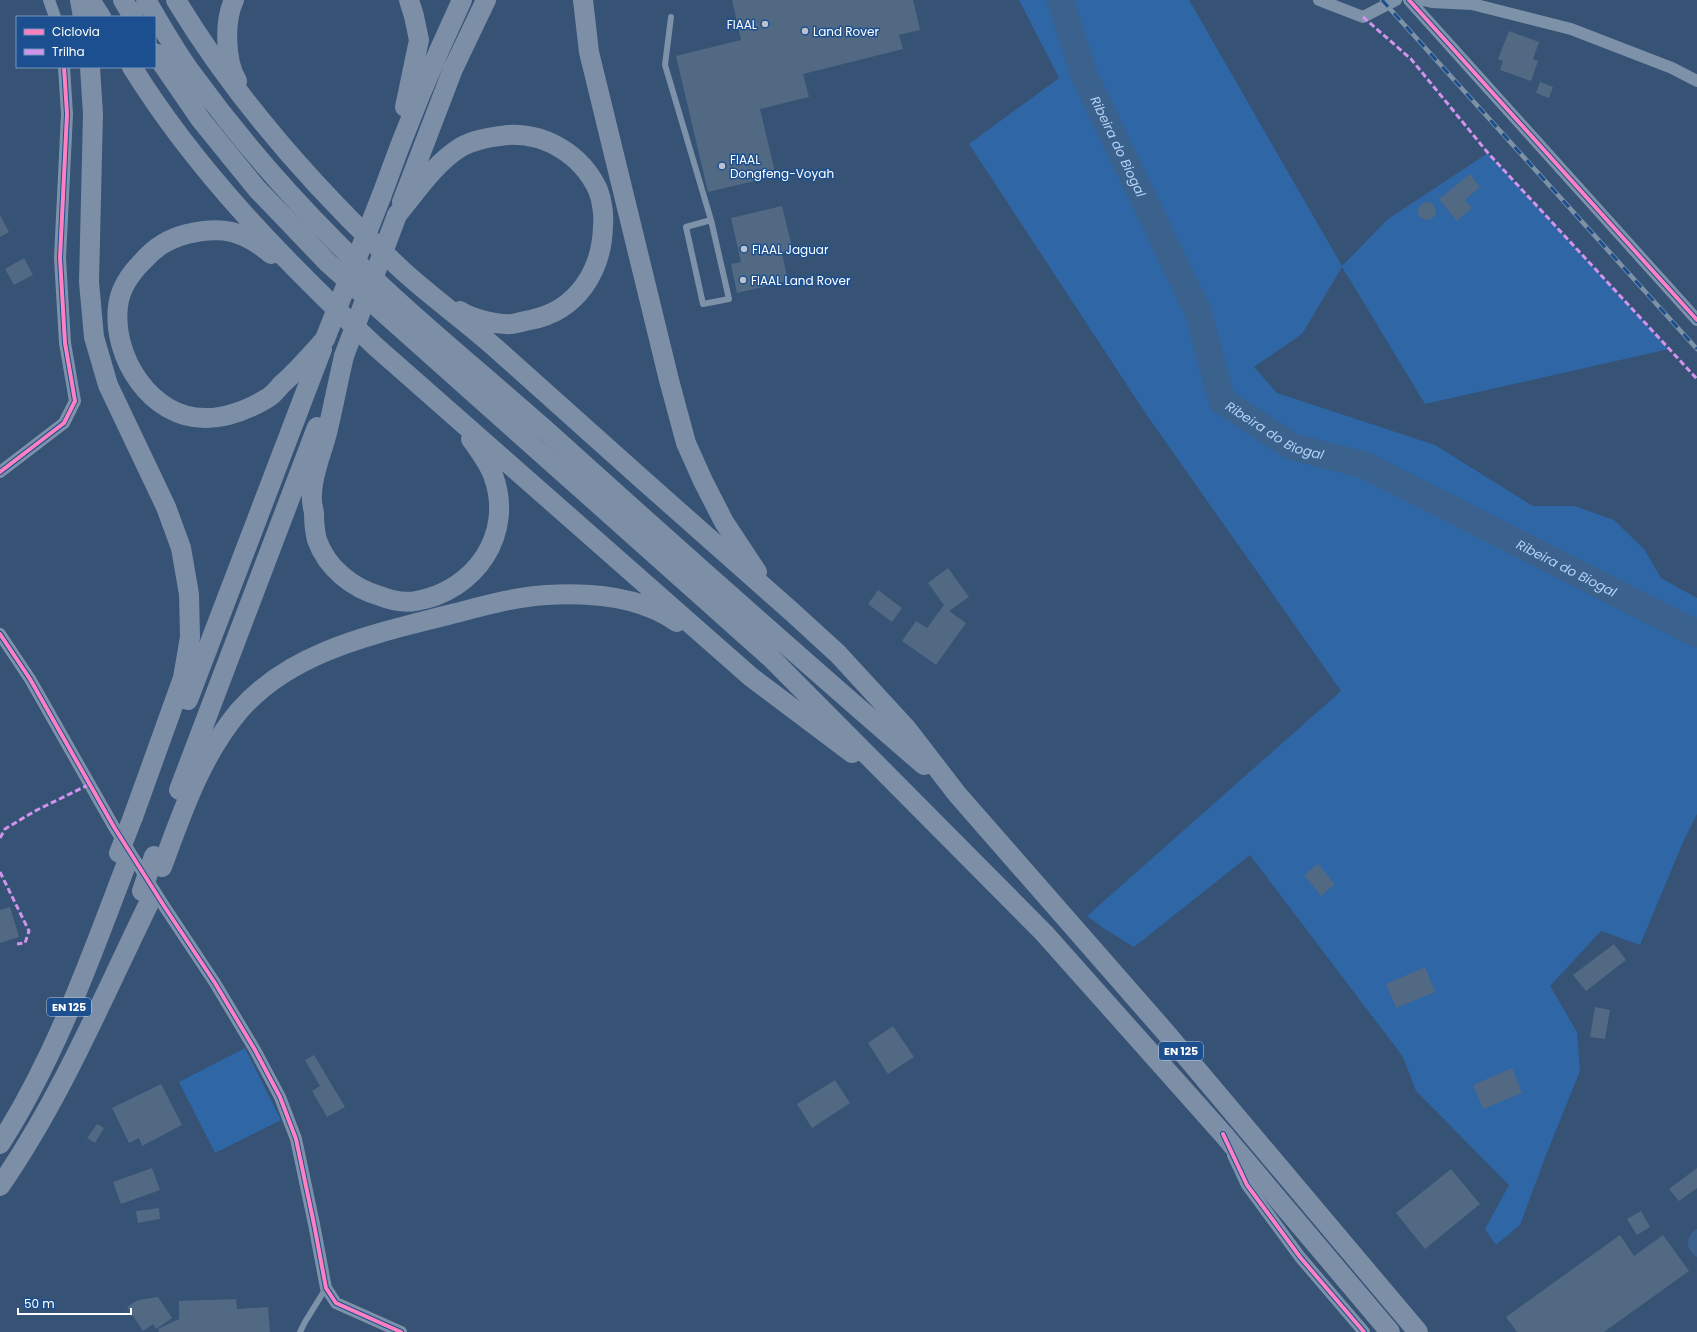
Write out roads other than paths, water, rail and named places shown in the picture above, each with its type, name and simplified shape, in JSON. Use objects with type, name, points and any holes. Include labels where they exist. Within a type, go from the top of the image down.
[{"type":"main road","points":[[80,0],[83,16]]},
{"type":"main road","points":[[90,0],[100,16]]},
{"type":"main road","points":[[123,0],[132,16]]},
{"type":"main road","points":[[146,0],[191,72],[231,125],[284,187],[336,243],[395,299],[515,403],[827,681],[957,794]]},
{"type":"main road","points":[[176,0],[210,53],[256,114],[349,219],[405,272],[481,336],[838,654],[907,729],[957,794]]},
{"type":"main road","points":[[234,0],[227,30],[228,54],[235,78],[256,114]]},
{"type":"main road","points":[[395,156],[419,40],[409,0]]},
{"type":"main road","points":[[0,1144],[17,1117],[56,1038],[136,824],[395,156],[443,40],[462,0]]},
{"type":"main road","points":[[158,862],[397,215],[453,69],[486,0]]},
{"type":"main road","points":[[584,0],[589,52],[667,373],[686,443],[724,522],[765,582],[791,611]]},
{"type":"main road","points":[[156,54],[201,120],[257,189],[328,264],[771,658],[907,793]]},
{"type":"main road","points":[[90,68],[93,129],[89,282],[94,338],[108,385],[166,507],[181,548],[189,594],[190,637],[183,678],[136,824]]},
{"type":"main road","points":[[133,68],[172,124],[214,178],[265,236],[318,292],[375,346],[751,677]]},
{"type":"main road","points":[[397,215],[441,162],[463,146],[492,137],[521,134],[544,139],[567,152],[586,171],[598,191],[604,216],[603,244],[595,269],[582,290],[562,308],[539,318],[512,324],[484,321],[463,313],[405,272]]},
{"type":"main road","points":[[318,292],[267,250],[248,238],[235,232],[217,229],[171,238],[148,254],[124,284],[118,305],[117,321],[125,358],[132,372],[144,388],[170,409],[187,415],[205,418],[230,416],[251,408],[268,398],[325,339]]},
{"type":"main road","points":[[344,356],[311,494],[317,540],[329,563],[344,578],[366,593],[391,600],[415,601],[440,594],[462,582],[477,568],[491,548],[498,520],[498,497],[493,476],[483,455],[469,436],[441,404]]},
{"type":"main road","points":[[158,862],[194,783],[215,745],[239,711],[268,684],[299,664],[336,647],[424,621],[497,602],[546,595],[590,595],[632,600],[667,615],[907,793]]},
{"type":"main road","name":"EN 125","points":[[907,793],[1044,933],[1223,1134],[1390,1332]]},
{"type":"main road","name":"EN 125","points":[[957,794],[1167,1034],[1418,1332]]},
{"type":"main road","name":"EN 125","points":[[0,1186],[54,1100],[146,896],[158,862]]},
{"type":"street","points":[[49,0],[55,16]]},
{"type":"street","points":[[1319,0],[1363,17],[1396,0]]},
{"type":"street","points":[[1409,0],[1697,320]]},
{"type":"street","points":[[1423,0],[1432,2],[1472,4],[1571,29],[1672,68],[1697,81]]},
{"type":"street","points":[[0,472],[64,423],[76,401],[65,343],[60,258],[67,114],[64,68]]},
{"type":"street","points":[[0,634],[30,679],[114,827],[215,983],[255,1050],[280,1097],[296,1139],[326,1288],[336,1303],[401,1332]]},
{"type":"street","points":[[1223,1134],[1247,1185],[1300,1257],[1364,1332]]},
{"type":"lane","points":[[671,17],[665,65],[707,204],[711,220],[729,298],[703,304],[686,227],[711,220]]},
{"type":"lane","points":[[300,1332],[326,1288]]},
{"type":"waterway","name":"Ribeira do Biogal","points":[[1060,0],[1085,77],[1198,312],[1222,401],[1293,447],[1364,465],[1697,634]]},
{"type":"railway","points":[[1382,0],[1697,349]]},
{"type":"place","name":"FIAAL","points":[[765,24]]},
{"type":"place","name":"Land Rover","points":[[805,31]]},
{"type":"place","name":"FIAAL Dongfeng-Voyah","points":[[722,166]]},
{"type":"place","name":"FIAAL Jaguar","points":[[744,249]]},
{"type":"place","name":"FIAAL Land Rover","points":[[743,280]]}]
